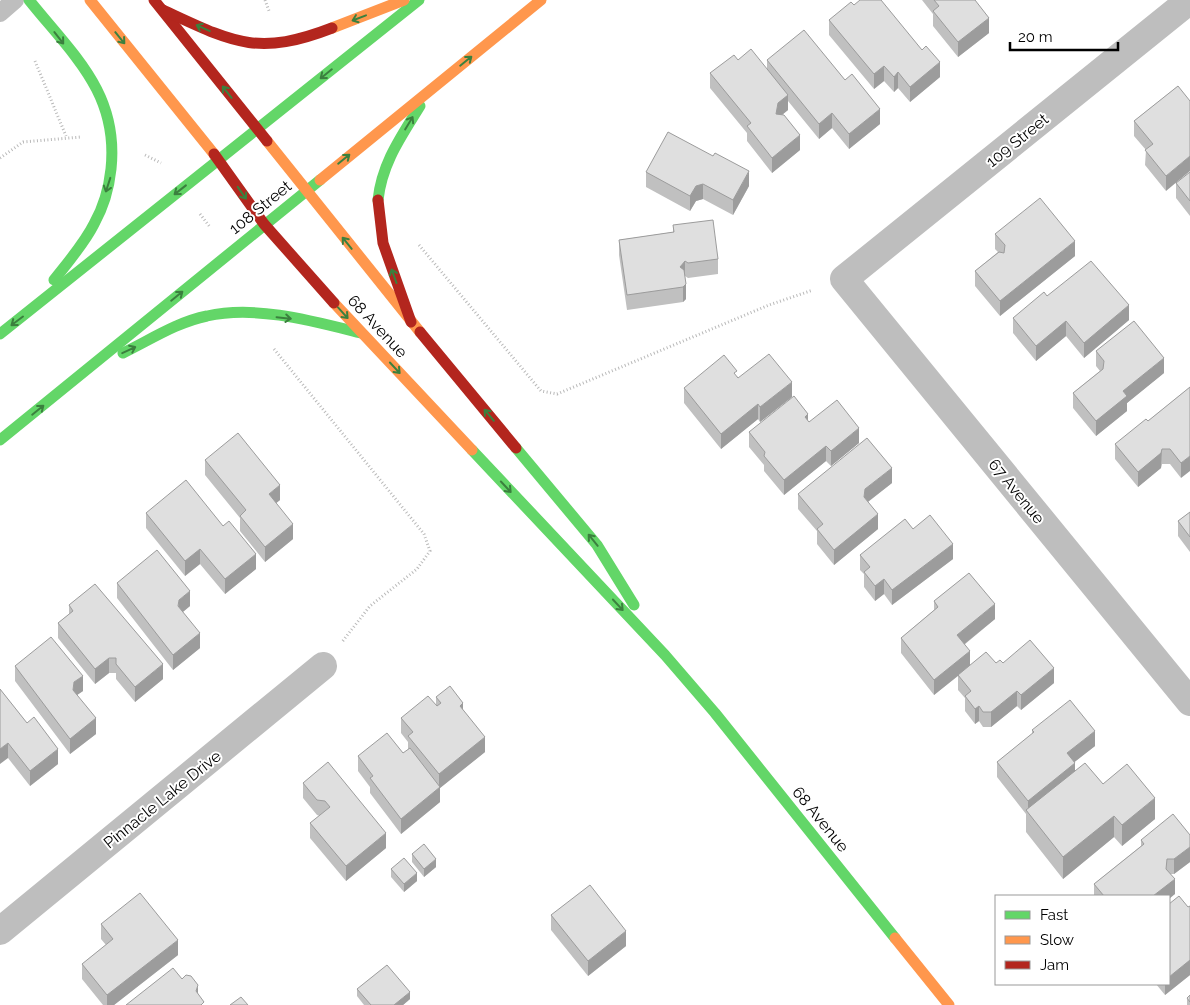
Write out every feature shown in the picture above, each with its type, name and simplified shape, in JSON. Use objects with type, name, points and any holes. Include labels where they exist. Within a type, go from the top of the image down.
[{"type":"main road","points":[[29,0],[87,74],[103,100],[112,137],[111,176],[98,218],[35,308]]},
{"type":"main road","name":"68 Avenue","points":[[90,0],[219,161],[264,224],[361,333],[665,655],[715,713],[950,1005]]},
{"type":"main road","name":"68 Avenue","points":[[154,0],[411,322],[597,545],[665,655]]},
{"type":"main road","points":[[162,10],[211,32],[252,44],[300,40],[404,0]]},
{"type":"main road","points":[[0,334],[419,0]]},
{"type":"main road","name":"108 Street","points":[[0,440],[541,0]]},
{"type":"main road","points":[[411,322],[388,258],[378,216],[379,184],[386,162],[428,92]]},
{"type":"main road","points":[[85,371],[176,328],[205,316],[225,313],[316,322],[361,333]]},
{"type":"street","name":"109 Street","points":[[844,279],[1190,0]]},
{"type":"street","name":"67 Avenue","points":[[844,279],[1190,702]]},
{"type":"street","name":"Pinnacle Lake Drive","points":[[0,931],[323,666]]},
{"type":"lane","points":[[0,13],[14,0]]},
{"type":"path","points":[[33,56],[66,136]]},
{"type":"path","points":[[160,164],[182,189],[229,253]]},
{"type":"path","points":[[378,216],[417,242],[541,391],[557,394],[769,305],[844,279]]},
{"type":"path","points":[[271,346],[424,534],[430,551],[417,569],[370,606],[323,666]]},
{"type":"building","points":[[860,0],[881,0],[922,50],[926,46],[940,62],[910,87],[898,72],[894,77],[884,66],[874,74],[829,20],[851,2],[854,5]]},
{"type":"building","points":[[934,0],[975,0],[989,18],[958,42],[933,11],[939,6]]},
{"type":"building","points":[[804,30],[845,80],[852,74],[880,109],[849,134],[832,113],[819,124],[767,60]]},
{"type":"building","points":[[751,49],[788,95],[778,103],[776,114],[784,115],[800,135],[772,158],[747,126],[751,123],[710,73],[734,55],[738,60]]},
{"type":"building","points":[[1178,86],[1190,101],[1190,156],[1166,176],[1145,150],[1153,144],[1134,121]]},
{"type":"building","points":[[668,132],[713,156],[715,153],[749,171],[733,200],[703,184],[696,186],[690,196],[646,172]]},
{"type":"building","points":[[1190,172],[1190,201],[1176,183]]},
{"type":"building","points":[[1040,198],[1075,241],[1000,301],[975,271],[999,252],[1004,253],[1005,245],[995,234]]},
{"type":"building","points":[[713,220],[718,259],[688,263],[685,261],[680,267],[684,270],[686,284],[683,287],[627,295],[619,240],[674,232],[673,225]]},
{"type":"building","points":[[1091,261],[1129,305],[1084,343],[1066,321],[1036,346],[1013,318],[1044,292],[1047,296]]},
{"type":"building","points":[[1134,321],[1164,358],[1123,391],[1127,396],[1096,421],[1073,393],[1103,369],[1104,361],[1096,351]]},
{"type":"building","points":[[769,354],[792,382],[760,407],[758,404],[721,434],[684,388],[724,355],[737,371],[734,373],[738,378]]},
{"type":"building","points":[[1190,387],[1190,456],[1181,463],[1170,449],[1162,449],[1161,453],[1138,472],[1115,444],[1146,419],[1148,421]]},
{"type":"building","points":[[794,396],[808,414],[805,417],[809,422],[837,400],[859,428],[831,451],[826,446],[784,480],[764,456],[765,452],[749,432]]},
{"type":"building","points":[[238,433],[280,485],[269,494],[293,524],[265,547],[240,516],[246,510],[205,460]]},
{"type":"building","points":[[867,438],[892,468],[865,489],[864,497],[878,514],[834,550],[817,529],[823,524],[798,494]]},
{"type":"building","points":[[186,480],[223,526],[229,521],[256,554],[225,579],[200,549],[185,561],[146,513]]},
{"type":"building","points":[[1190,512],[1190,537],[1178,521]]},
{"type":"building","points":[[930,515],[953,544],[892,590],[884,579],[875,586],[864,572],[870,567],[860,555],[905,519],[913,529]]},
{"type":"building","points":[[157,550],[190,591],[179,600],[178,606],[200,633],[173,655],[117,583]]},
{"type":"building","points":[[969,573],[995,604],[957,635],[970,651],[934,680],[901,638],[938,607],[934,601]]},
{"type":"building","points":[[95,584],[163,664],[135,687],[116,664],[116,658],[109,658],[95,669],[58,623],[73,611],[69,605]]},
{"type":"building","points":[[51,637],[83,676],[74,682],[73,690],[96,718],[70,739],[15,666]]},
{"type":"building","points":[[1030,640],[1054,668],[1021,695],[1017,691],[991,712],[983,712],[979,706],[975,709],[965,696],[971,691],[958,675],[986,652],[996,663],[1000,660],[1003,663]]},
{"type":"building","points":[[450,686],[463,703],[460,706],[485,737],[439,774],[408,736],[413,732],[401,718],[428,696],[437,706],[441,703],[436,697]]},
{"type":"building","points":[[0,689],[27,723],[34,717],[58,749],[30,771],[8,743],[0,749]]},
{"type":"building","points":[[1070,700],[1095,731],[1067,753],[1075,763],[1028,801],[997,762],[1034,732],[1032,730]]},
{"type":"building","points":[[387,733],[403,753],[410,748],[440,787],[401,819],[370,778],[373,776],[358,756]]},
{"type":"building","points":[[328,762],[386,833],[346,866],[310,823],[330,807],[325,801],[317,800],[303,783]]},
{"type":"building","points":[[1085,763],[1103,784],[1127,764],[1155,798],[1122,825],[1114,816],[1063,857],[1026,810]]},
{"type":"building","points":[[1173,814],[1190,835],[1190,847],[1174,859],[1167,859],[1166,869],[1175,879],[1154,895],[1103,895],[1094,884],[1144,844],[1141,840]]},
{"type":"building","points":[[424,844],[436,859],[424,869],[412,854]]},
{"type":"building","points":[[404,858],[417,873],[404,884],[391,869]]},
{"type":"building","points":[[590,885],[626,931],[588,961],[551,915]]},
{"type":"building","points":[[140,893],[178,940],[107,995],[82,964],[113,939],[101,924]]},
{"type":"building","points":[[1179,896],[1188,907],[1190,906],[1190,960],[1170,976],[1170,903]]},
{"type":"building","points":[[387,965],[410,992],[394,1005],[371,1005],[357,989]]},
{"type":"building","points":[[173,968],[182,979],[186,975],[191,976],[198,985],[196,991],[204,1002],[201,1005],[126,1005]]},
{"type":"building","points":[[241,997],[248,1005],[230,1005]]},
{"type":"traffic: fast","points":[[29,0],[90,77],[108,118],[112,142],[110,176],[100,211],[86,239],[54,280]]},
{"type":"traffic: fast","points":[[0,334],[419,0]]},
{"type":"traffic: fast","points":[[378,200],[388,162],[420,106]]},
{"type":"traffic: fast","points":[[0,440],[320,180]]},
{"type":"traffic: fast","points":[[123,353],[185,322],[226,313],[265,313],[361,333]]},
{"type":"traffic: fast","points":[[516,448],[597,545],[634,605]]},
{"type":"traffic: fast","points":[[472,450],[665,655],[715,713],[895,938]]},
{"type":"traffic: slow","points":[[90,0],[214,154]]},
{"type":"traffic: slow","points":[[332,28],[404,0]]},
{"type":"traffic: slow","points":[[320,180],[541,0]]},
{"type":"traffic: slow","points":[[267,141],[420,332]]},
{"type":"traffic: slow","points":[[334,303],[472,450]]},
{"type":"traffic: slow","points":[[895,938],[949,1005]]},
{"type":"traffic: jam","points":[[154,0],[267,141]]},
{"type":"traffic: jam","points":[[163,10],[208,30],[245,42],[284,42],[332,28]]},
{"type":"traffic: jam","points":[[214,154],[264,224],[334,303]]},
{"type":"traffic: jam","points":[[378,200],[383,243],[411,322]]},
{"type":"traffic: jam","points":[[420,332],[516,448]]}]
